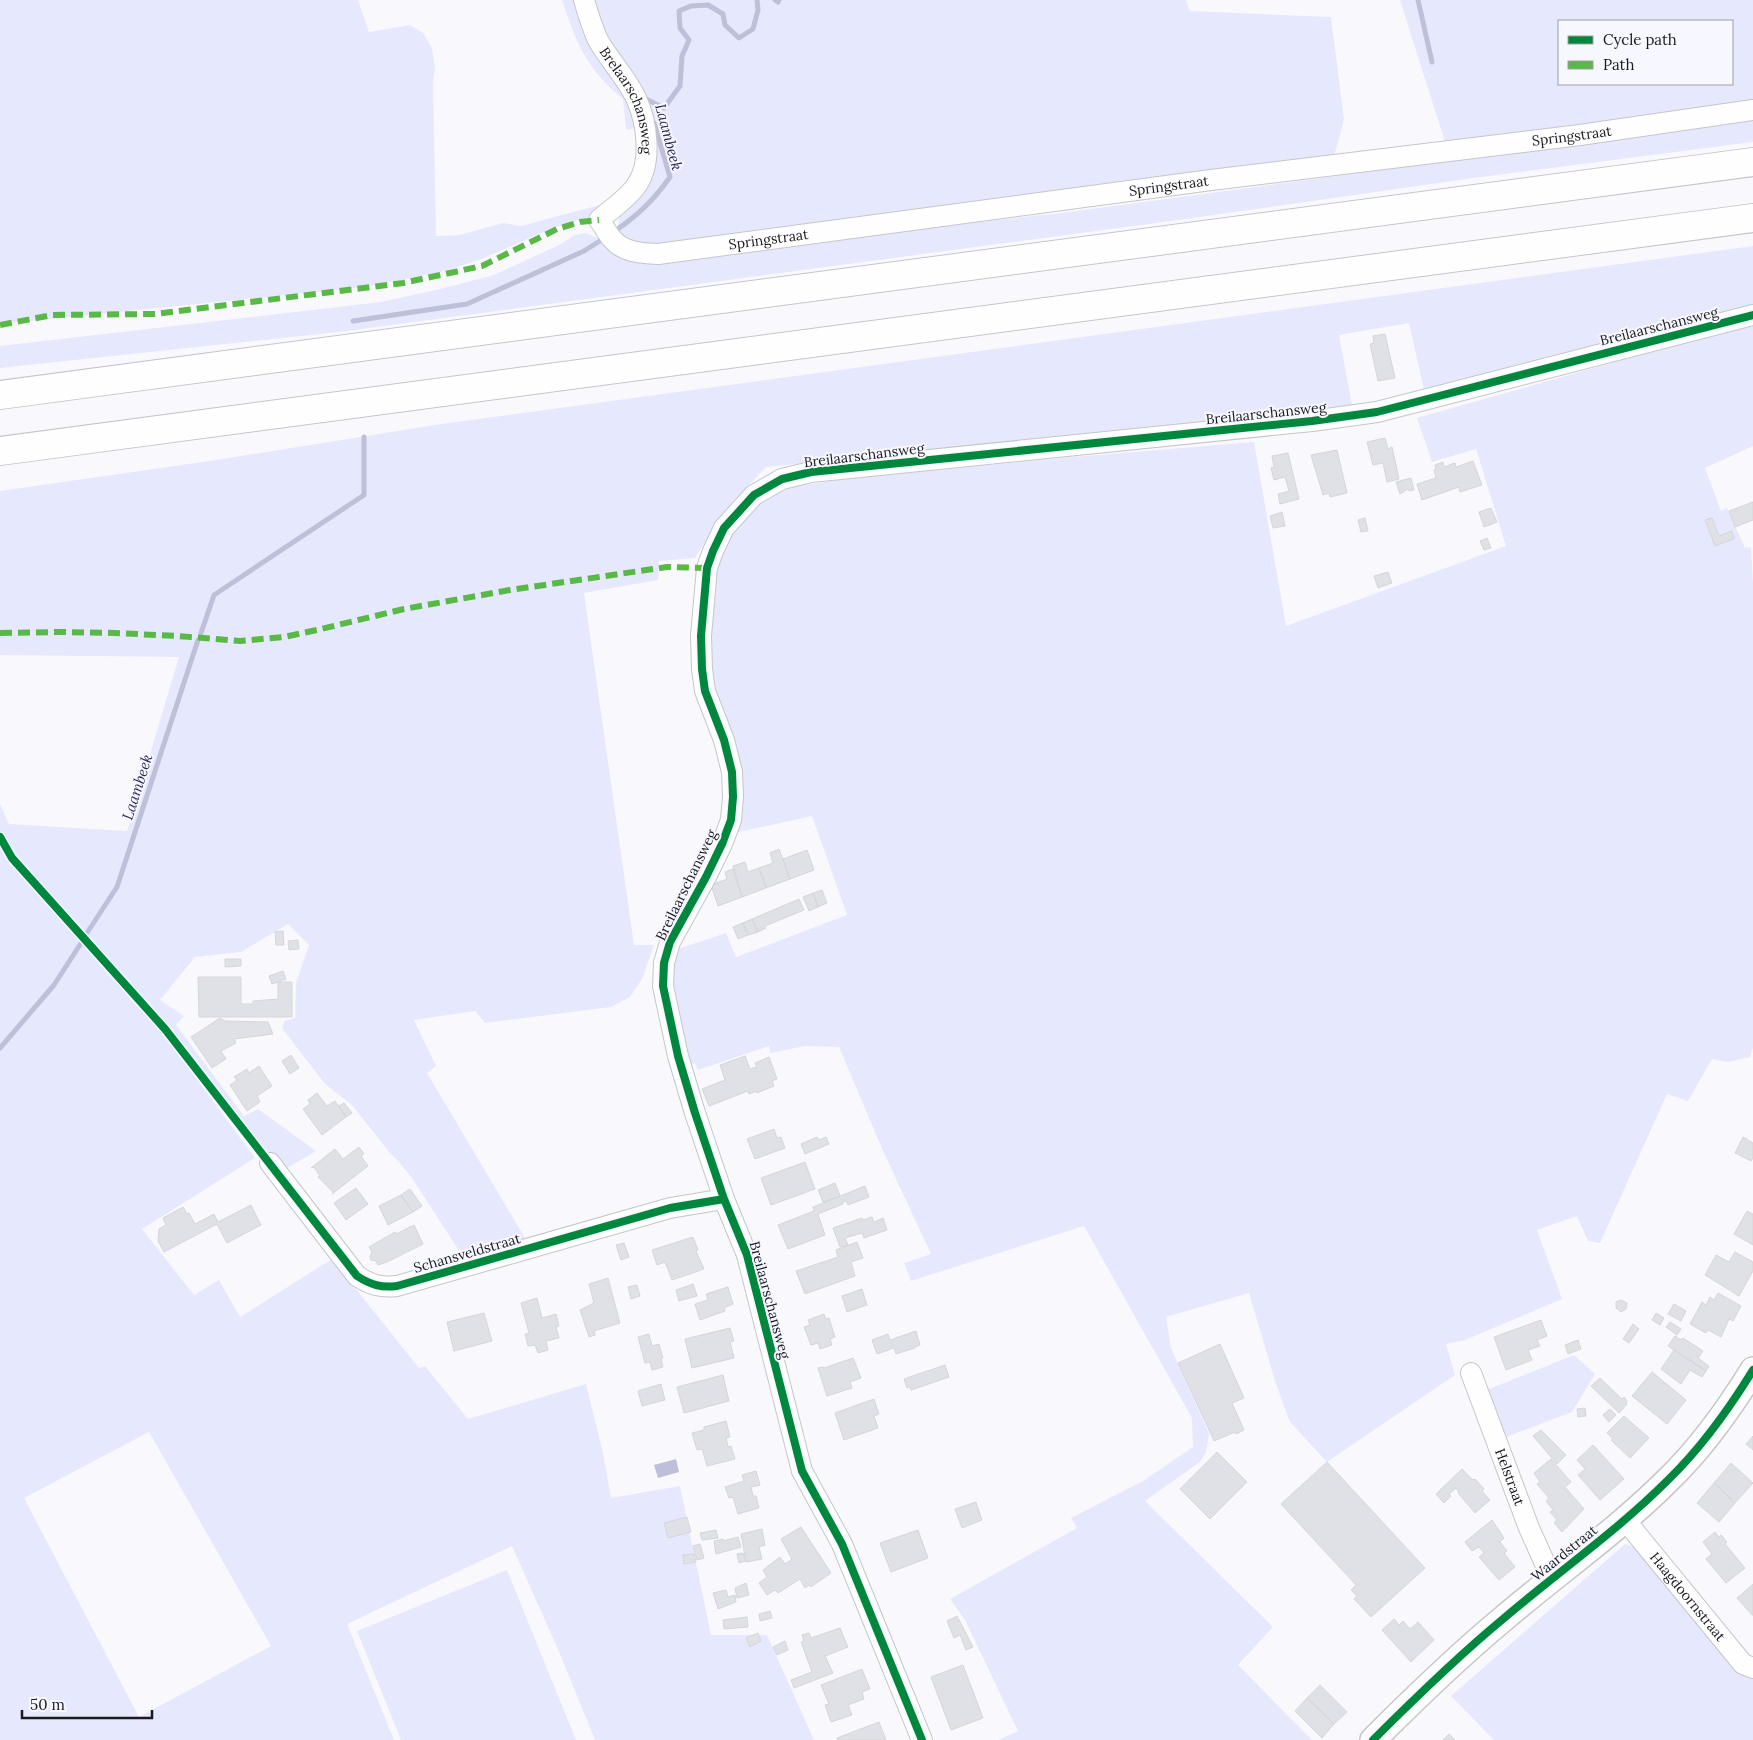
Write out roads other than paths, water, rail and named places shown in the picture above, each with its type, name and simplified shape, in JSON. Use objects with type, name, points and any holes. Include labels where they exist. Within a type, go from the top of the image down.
[{"type":"highway","points":[[0,395],[1753,162]]},
{"type":"highway","points":[[0,451],[1753,218]]},
{"type":"street","name":"Brelaarschansweg","points":[[584,0],[599,42],[636,98],[646,140],[645,170],[636,187],[599,220]]},
{"type":"street","name":"Springstraat","points":[[599,220],[612,240],[627,250],[658,254],[1202,181],[1580,135],[1753,110]]},
{"type":"street","name":"Breilaarschansweg","points":[[922,1740],[842,1544],[802,1471],[747,1255],[724,1199],[695,1113],[678,1056],[663,986],[664,963],[670,942],[722,844],[731,820],[733,797],[732,772],[724,740],[705,691],[701,636],[707,568],[712,551],[724,528],[754,495],[782,479],[811,472],[1312,421],[1377,412],[1753,315]]},
{"type":"street","name":"Schansveldstraat","points":[[270,1163],[358,1276],[368,1284],[384,1288],[397,1286],[670,1208],[724,1199]]},
{"type":"street","name":"Waardstraat","points":[[1373,1740],[1455,1660],[1625,1520],[1669,1479],[1702,1442],[1753,1370]]},
{"type":"street","name":"Helstraat","points":[[1471,1373],[1529,1528],[1552,1579]]},
{"type":"street","name":"Haagdoornstraat","points":[[1625,1520],[1743,1664],[1753,1668]]},
{"type":"waterway","name":"Laambeek","points":[[648,103],[646,99],[664,108],[680,86],[682,56],[689,40],[680,28],[679,11],[691,6],[708,5],[723,14],[725,25],[739,38],[753,29],[758,10],[757,0]]},
{"type":"waterway","name":"Laambeek","points":[[775,0],[778,2],[779,0]]},
{"type":"waterway","points":[[1418,0],[1432,62]]},
{"type":"waterway","name":"Laambeek","points":[[615,231],[645,207],[670,177],[654,123]]},
{"type":"waterway","name":"Laambeek","points":[[353,321],[467,304],[584,251],[603,239]]},
{"type":"waterway","name":"Laambeek","points":[[201,633],[214,595],[364,495],[364,437]]},
{"type":"waterway","name":"Laambeek","points":[[85,936],[117,887],[198,640]]},
{"type":"waterway","name":"Laambeek","points":[[0,1048],[54,985],[83,940]]}]
